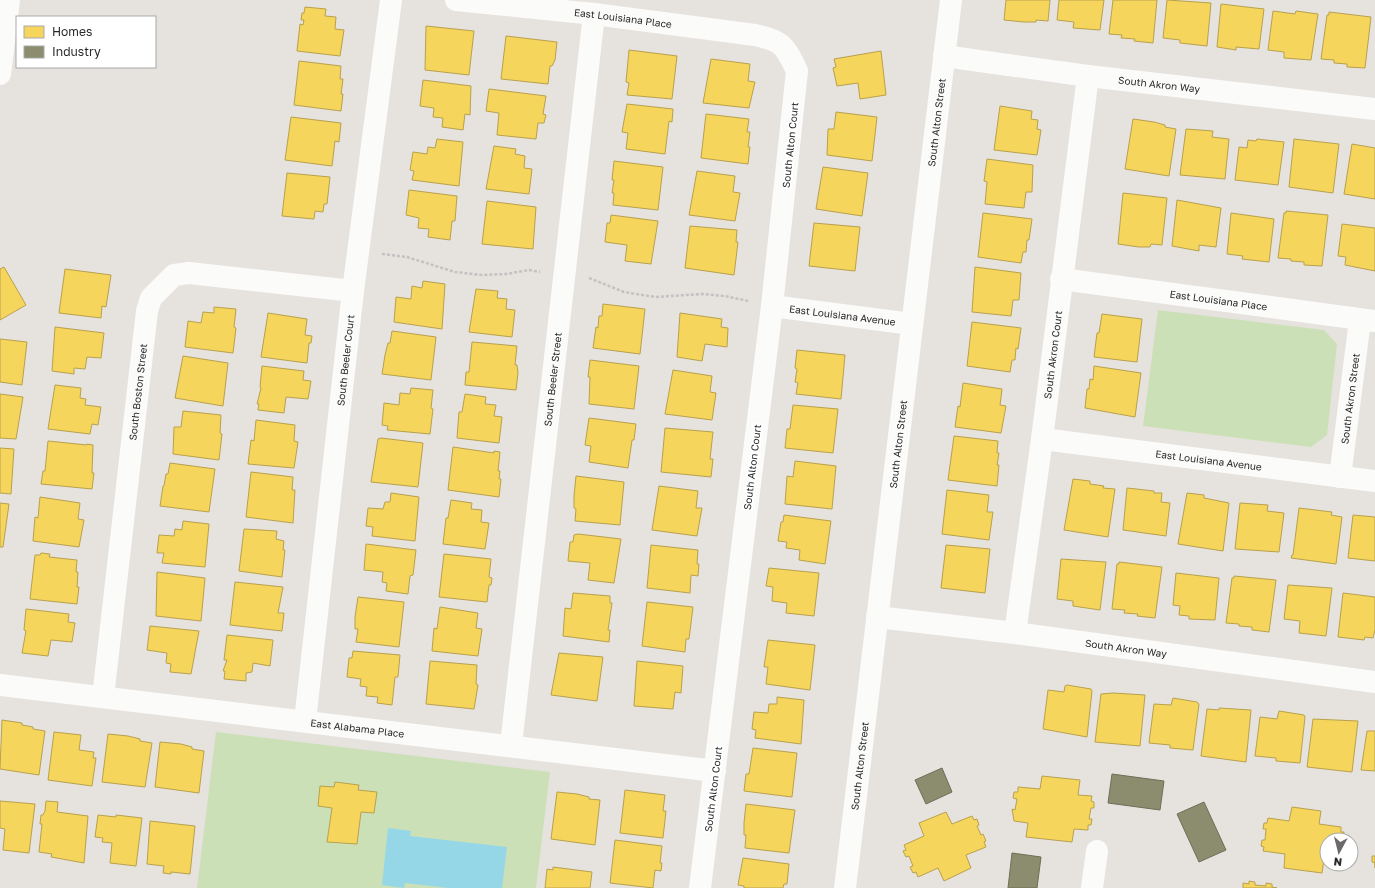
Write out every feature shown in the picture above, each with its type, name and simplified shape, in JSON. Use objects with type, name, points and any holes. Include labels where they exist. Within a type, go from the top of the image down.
[{"type":"street","points":[[0,74],[9,0]]},
{"type":"street","name":"South Beeler Court","points":[[305,721],[353,291],[391,0]]},
{"type":"street","name":"East Louisiana Place","points":[[456,0],[594,14],[755,35],[773,39],[786,48]]},
{"type":"street","name":"South Alton Street","points":[[845,888],[951,0]]},
{"type":"street","name":"South Beeler Street","points":[[511,745],[594,14]]},
{"type":"street","name":"South Alton Court","points":[[700,888],[772,306],[797,71],[786,48]]},
{"type":"street","name":"South Akron Way","points":[[944,56],[1088,76],[1375,109]]},
{"type":"street","name":"South Akron Court","points":[[1015,633],[1042,439],[1061,279],[1088,76]]},
{"type":"street","name":"South Boston Street","points":[[103,697],[146,311],[151,298],[174,275],[189,273],[353,291]]},
{"type":"street","name":"East Louisiana Place","points":[[1061,279],[1368,320]]},
{"type":"street","name":"East Louisiana Avenue","points":[[772,306],[912,324]]},
{"type":"street","name":"South Akron Street","points":[[1340,477],[1368,320]]},
{"type":"street","name":"East Louisiana Avenue","points":[[1042,439],[1375,481]]},
{"type":"street","name":"South Akron Way","points":[[877,617],[1015,633],[1375,682]]},
{"type":"street","name":"East Alabama Place","points":[[0,685],[511,745],[715,771]]},
{"type":"street","points":[[1092,888],[1097,851]]},
{"type":"green space","points":[[1158,310],[1324,330],[1337,344],[1327,435],[1311,447],[1143,426]]},
{"type":"green space","points":[[216,732],[550,772],[536,888],[197,888]]},
{"type":"water","points":[[388,828],[411,831],[410,836],[507,847],[502,888],[448,888],[405,883],[404,888],[382,885]]},
{"type":"building: Homes","points":[[1006,0],[1050,0],[1048,21],[1036,20],[1036,22],[1024,22],[1004,20]]},
{"type":"building: Homes","points":[[1059,0],[1104,0],[1100,30],[1073,28],[1074,22],[1057,20]]},
{"type":"building: Homes","points":[[1113,0],[1157,0],[1153,43],[1134,41],[1135,39],[1121,38],[1122,35],[1109,34]]},
{"type":"building: Homes","points":[[1167,0],[1211,3],[1207,46],[1180,43],[1180,40],[1163,38]]},
{"type":"building: Homes","points":[[1221,4],[1264,9],[1259,49],[1236,47],[1236,50],[1217,47]]},
{"type":"building: Homes","points":[[305,7],[326,9],[325,16],[336,17],[335,29],[344,30],[340,56],[297,51],[300,24],[303,25],[304,20],[301,20],[302,13],[304,13]]},
{"type":"building: Homes","points":[[1273,11],[1295,14],[1296,11],[1318,14],[1311,60],[1284,58],[1284,52],[1268,50]]},
{"type":"building: Homes","points":[[1329,12],[1371,17],[1365,68],[1347,67],[1347,64],[1334,63],[1334,60],[1321,59],[1327,15],[1329,15]]},
{"type":"building: Homes","points":[[426,26],[474,31],[469,75],[425,70]]},
{"type":"building: Homes","points":[[506,36],[557,42],[555,60],[552,66],[550,66],[548,84],[501,79]]},
{"type":"building: Homes","points":[[629,50],[677,56],[672,99],[627,95],[629,83],[626,82]]},
{"type":"building: Homes","points":[[881,51],[886,95],[860,99],[858,83],[837,86],[833,68],[836,67],[834,59]]},
{"type":"building: Homes","points":[[711,59],[750,64],[748,81],[755,82],[749,108],[703,103]]},
{"type":"building: Homes","points":[[299,61],[341,66],[340,79],[343,79],[341,94],[343,94],[341,111],[294,105]]},
{"type":"building: Homes","points":[[423,80],[471,86],[470,115],[465,114],[463,130],[442,127],[443,118],[433,117],[434,108],[420,106]]},
{"type":"building: Homes","points":[[489,89],[546,96],[543,114],[546,115],[544,123],[538,123],[536,139],[497,135],[499,113],[486,111]]},
{"type":"building: Homes","points":[[627,104],[673,109],[672,122],[669,121],[665,154],[626,149],[628,133],[622,132]]},
{"type":"building: Homes","points":[[1000,106],[1032,111],[1031,119],[1038,120],[1037,129],[1041,130],[1037,155],[994,150]]},
{"type":"building: Homes","points":[[836,112],[877,117],[872,161],[827,155],[828,129],[834,129]]},
{"type":"building: Homes","points":[[706,114],[749,119],[747,132],[750,132],[748,164],[701,158]]},
{"type":"building: Homes","points":[[291,117],[341,123],[339,142],[335,141],[332,166],[285,160]]},
{"type":"building: Homes","points":[[1133,119],[1154,122],[1165,125],[1165,127],[1176,129],[1169,176],[1125,169]]},
{"type":"building: Homes","points":[[1186,129],[1213,131],[1212,137],[1229,139],[1225,179],[1180,175]]},
{"type":"building: Homes","points":[[437,139],[463,142],[459,186],[412,180],[414,171],[410,170],[413,152],[427,154],[428,147],[435,148]]},
{"type":"building: Homes","points":[[1257,139],[1284,142],[1278,185],[1235,180],[1239,147],[1247,148],[1248,140],[1256,141]]},
{"type":"building: Homes","points":[[1294,139],[1339,144],[1333,193],[1289,187]]},
{"type":"building: Homes","points":[[1352,144],[1375,148],[1375,199],[1344,194]]},
{"type":"building: Homes","points":[[494,146],[516,149],[515,154],[525,156],[524,168],[532,169],[529,194],[486,189]]},
{"type":"building: Homes","points":[[987,159],[1033,165],[1032,192],[1026,192],[1024,208],[985,204],[987,182],[984,181]]},
{"type":"building: Homes","points":[[614,161],[663,167],[658,210],[613,205],[614,193],[612,193],[614,180],[612,180]]},
{"type":"building: Homes","points":[[823,167],[868,173],[862,216],[816,209]]},
{"type":"building: Homes","points":[[697,171],[735,176],[733,192],[740,193],[735,221],[689,215]]},
{"type":"building: Homes","points":[[287,173],[330,177],[327,204],[324,204],[323,212],[315,211],[314,219],[282,216]]},
{"type":"building: Homes","points":[[409,190],[457,196],[455,221],[452,221],[450,240],[428,237],[429,229],[418,228],[419,218],[406,215]]},
{"type":"building: Homes","points":[[1123,193],[1167,198],[1162,245],[1151,244],[1150,247],[1139,247],[1118,244]]},
{"type":"building: Homes","points":[[1177,200],[1221,208],[1216,247],[1199,245],[1199,251],[1172,246]]},
{"type":"building: Homes","points":[[487,201],[536,207],[533,249],[482,244]]},
{"type":"building: Homes","points":[[1286,211],[1328,215],[1322,266],[1304,265],[1304,262],[1278,258],[1284,213],[1286,213]]},
{"type":"building: Homes","points":[[983,213],[1032,219],[1026,252],[1023,252],[1021,263],[978,257]]},
{"type":"building: Homes","points":[[1231,213],[1274,219],[1269,262],[1242,259],[1243,256],[1227,254]]},
{"type":"building: Homes","points":[[611,215],[658,221],[651,264],[625,261],[627,245],[605,242],[607,223],[610,223]]},
{"type":"building: Homes","points":[[814,223],[860,227],[855,271],[809,266]]},
{"type":"building: Homes","points":[[1342,224],[1375,228],[1375,271],[1345,265],[1346,257],[1338,256]]},
{"type":"building: Homes","points":[[690,226],[737,230],[736,242],[738,242],[734,275],[685,268]]},
{"type":"building: Homes","points":[[4,267],[26,305],[0,320],[0,269]]},
{"type":"building: Homes","points":[[975,267],[1021,273],[1019,300],[1013,300],[1011,316],[972,312]]},
{"type":"building: Homes","points":[[65,269],[111,275],[106,307],[102,306],[101,318],[59,313]]},
{"type":"building: Homes","points":[[423,281],[445,284],[442,329],[394,322],[396,297],[411,299],[412,286],[422,288]]},
{"type":"building: Homes","points":[[476,289],[498,291],[497,298],[507,299],[506,309],[515,310],[512,337],[469,332]]},
{"type":"building: Homes","points":[[603,304],[645,309],[640,354],[593,348],[596,327],[598,328],[599,316],[602,316]]},
{"type":"building: Homes","points":[[214,307],[236,309],[234,327],[236,328],[233,353],[185,347],[188,321],[201,323],[203,312],[214,313]]},
{"type":"building: Homes","points":[[268,313],[307,319],[305,335],[312,336],[311,343],[309,343],[307,363],[261,357]]},
{"type":"building: Homes","points":[[680,313],[722,319],[721,327],[728,328],[727,347],[705,344],[702,361],[677,357]]},
{"type":"building: Homes","points":[[1102,314],[1142,319],[1137,362],[1094,357],[1097,333],[1099,333]]},
{"type":"building: Homes","points":[[972,322],[1021,328],[1018,349],[1016,348],[1015,360],[1012,360],[1010,372],[967,366]]},
{"type":"building: Homes","points":[[55,327],[104,333],[101,358],[87,357],[85,369],[74,368],[74,374],[52,371]]},
{"type":"building: Homes","points":[[392,331],[436,337],[431,380],[382,374],[385,355],[388,343],[390,343]]},
{"type":"building: Homes","points":[[0,339],[27,342],[22,385],[0,382]]},
{"type":"building: Homes","points":[[472,342],[517,346],[515,365],[517,365],[518,373],[516,390],[465,385],[466,372],[469,372]]},
{"type":"building: Homes","points":[[797,350],[845,355],[841,399],[796,394],[798,383],[795,382]]},
{"type":"building: Homes","points":[[183,356],[228,363],[223,406],[175,398]]},
{"type":"building: Homes","points":[[590,360],[639,366],[634,409],[589,404],[590,377],[588,377]]},
{"type":"building: Homes","points":[[262,366],[304,371],[303,380],[311,381],[308,399],[286,397],[284,413],[258,410],[259,404],[257,404],[261,388]]},
{"type":"building: Homes","points":[[1094,366],[1141,373],[1135,417],[1085,408],[1087,389],[1089,389],[1090,379],[1093,380]]},
{"type":"building: Homes","points":[[673,370],[712,376],[710,392],[716,393],[712,420],[665,414]]},
{"type":"building: Homes","points":[[963,383],[1002,389],[1000,405],[1006,406],[1001,433],[955,427],[958,406],[960,407]]},
{"type":"building: Homes","points":[[55,385],[81,388],[80,398],[86,399],[85,405],[101,407],[98,425],[92,424],[90,434],[48,429]]},
{"type":"building: Homes","points":[[411,388],[433,390],[431,408],[433,409],[430,434],[387,430],[388,426],[382,425],[384,403],[399,405],[400,393],[410,394]]},
{"type":"building: Homes","points":[[0,394],[23,397],[16,439],[0,438]]},
{"type":"building: Homes","points":[[465,394],[486,397],[485,404],[496,405],[494,416],[502,417],[499,443],[457,438],[459,412],[462,412]]},
{"type":"building: Homes","points":[[793,405],[838,409],[833,453],[785,448],[787,429],[790,429]]},
{"type":"building: Homes","points":[[183,411],[221,415],[220,433],[222,434],[219,460],[173,454],[174,427],[181,427]]},
{"type":"building: Homes","points":[[589,418],[636,424],[628,468],[589,462],[591,446],[585,445]]},
{"type":"building: Homes","points":[[256,420],[295,425],[294,441],[298,442],[294,468],[248,464],[251,440],[254,441]]},
{"type":"building: Homes","points":[[665,428],[713,432],[710,459],[713,459],[711,477],[661,472]]},
{"type":"building: Homes","points":[[954,436],[998,441],[997,453],[999,453],[997,465],[999,465],[997,486],[948,480]]},
{"type":"building: Homes","points":[[381,438],[423,443],[418,487],[371,482],[378,439]]},
{"type":"building: Homes","points":[[48,441],[93,445],[92,473],[94,473],[92,489],[41,484],[43,471],[45,471]]},
{"type":"building: Homes","points":[[453,447],[494,453],[494,451],[500,452],[498,471],[500,471],[499,479],[501,479],[499,497],[448,490]]},
{"type":"building: Homes","points":[[0,448],[14,449],[11,494],[0,493]]},
{"type":"building: Homes","points":[[795,461],[836,466],[832,509],[785,504],[787,476],[793,477]]},
{"type":"building: Homes","points":[[170,463],[215,469],[209,512],[160,506],[163,486],[166,474],[168,474]]},
{"type":"building: Homes","points":[[251,472],[293,477],[292,490],[295,490],[293,523],[246,517]]},
{"type":"building: Homes","points":[[576,476],[624,482],[620,525],[575,521],[576,509],[574,508],[574,496]]},
{"type":"building: Homes","points":[[1073,479],[1090,481],[1090,484],[1104,486],[1103,488],[1115,489],[1108,537],[1064,530]]},
{"type":"building: Homes","points":[[659,486],[698,491],[696,508],[702,508],[697,536],[652,530]]},
{"type":"building: Homes","points":[[1127,488],[1162,493],[1161,502],[1170,503],[1166,536],[1123,530]]},
{"type":"building: Homes","points":[[947,490],[989,495],[987,512],[993,512],[989,540],[942,534]]},
{"type":"building: Homes","points":[[391,493],[419,497],[415,541],[372,536],[373,527],[366,526],[368,508],[383,509],[385,502],[390,502]]},
{"type":"building: Homes","points":[[1187,493],[1204,495],[1204,498],[1229,503],[1223,551],[1178,544]]},
{"type":"building: Homes","points":[[40,497],[80,503],[78,519],[84,520],[79,547],[33,541],[35,517],[38,518]]},
{"type":"building: Homes","points":[[451,500],[472,503],[471,509],[482,510],[481,522],[489,523],[485,549],[443,544],[446,518],[448,518]]},
{"type":"building: Homes","points":[[0,503],[9,504],[3,547],[0,547]]},
{"type":"building: Homes","points":[[1240,503],[1268,505],[1267,511],[1284,513],[1279,552],[1235,549]]},
{"type":"building: Homes","points":[[1299,508],[1332,512],[1331,515],[1342,517],[1336,564],[1291,558],[1293,555]]},
{"type":"building: Homes","points":[[784,515],[831,521],[825,564],[799,560],[800,550],[786,548],[787,542],[778,541],[781,522],[783,522]]},
{"type":"building: Homes","points":[[1353,515],[1375,517],[1375,561],[1348,558]]},
{"type":"building: Homes","points":[[183,521],[209,524],[205,567],[162,563],[164,553],[157,553],[159,535],[174,536],[175,529],[182,530]]},
{"type":"building: Homes","points":[[244,529],[277,531],[276,539],[284,541],[283,550],[285,550],[282,577],[239,571]]},
{"type":"building: Homes","points":[[578,534],[621,539],[614,583],[588,580],[590,563],[568,561],[570,542],[573,542],[574,535]]},
{"type":"building: Homes","points":[[366,544],[416,550],[413,575],[410,576],[408,594],[386,591],[387,583],[382,582],[383,572],[364,570]]},
{"type":"building: Homes","points":[[651,545],[698,550],[698,576],[691,575],[690,593],[647,588]]},
{"type":"building: Homes","points":[[946,545],[990,549],[985,593],[941,588]]},
{"type":"building: Homes","points":[[41,553],[50,554],[49,557],[77,560],[77,587],[79,587],[77,604],[30,599],[35,555],[40,555]]},
{"type":"building: Homes","points":[[444,554],[491,559],[489,577],[492,578],[491,585],[489,585],[487,602],[439,597]]},
{"type":"building: Homes","points":[[1061,559],[1106,562],[1100,610],[1073,606],[1073,601],[1057,599]]},
{"type":"building: Homes","points":[[1119,562],[1162,567],[1155,618],[1137,616],[1138,614],[1124,613],[1125,610],[1112,609],[1117,564],[1119,564]]},
{"type":"building: Homes","points":[[769,568],[819,573],[814,616],[786,613],[787,603],[772,601],[773,587],[766,586]]},
{"type":"building: Homes","points":[[157,572],[205,578],[201,621],[156,616]]},
{"type":"building: Homes","points":[[1176,573],[1219,578],[1215,620],[1189,619],[1189,616],[1179,615],[1180,606],[1173,605]]},
{"type":"building: Homes","points":[[1234,576],[1276,580],[1269,632],[1252,630],[1252,627],[1239,626],[1239,624],[1226,623],[1232,578],[1234,578]]},
{"type":"building: Homes","points":[[235,582],[283,587],[278,613],[284,613],[282,631],[230,625]]},
{"type":"building: Homes","points":[[1288,585],[1332,588],[1326,636],[1299,633],[1300,621],[1284,619]]},
{"type":"building: Homes","points":[[573,593],[610,596],[610,603],[612,603],[608,630],[610,630],[609,642],[563,636],[565,608],[571,609]]},
{"type":"building: Homes","points":[[1343,593],[1375,597],[1375,630],[1373,638],[1365,637],[1364,640],[1338,637]]},
{"type":"building: Homes","points":[[358,597],[404,602],[399,647],[356,642],[358,629],[355,629],[355,617]]},
{"type":"building: Homes","points":[[647,602],[693,607],[689,639],[686,639],[685,652],[642,646]]},
{"type":"building: Homes","points":[[440,607],[478,613],[476,628],[482,629],[478,656],[432,651],[434,628],[437,629]]},
{"type":"building: Homes","points":[[26,609],[69,614],[68,622],[75,623],[72,642],[51,640],[48,656],[22,653],[26,631],[24,630]]},
{"type":"building: Homes","points":[[150,626],[199,631],[191,674],[170,672],[171,664],[166,663],[167,653],[147,650]]},
{"type":"building: Homes","points":[[227,635],[273,640],[270,666],[253,663],[252,672],[246,673],[246,681],[224,679],[225,671],[223,671],[227,660],[224,660]]},
{"type":"building: Homes","points":[[768,640],[815,645],[810,690],[766,684],[768,667],[764,667]]},
{"type":"building: Homes","points":[[353,651],[400,655],[398,677],[395,677],[392,705],[377,703],[378,697],[366,696],[367,687],[360,686],[361,679],[347,677],[349,658],[352,658]]},
{"type":"building: Homes","points":[[559,653],[603,657],[597,701],[551,695]]},
{"type":"building: Homes","points":[[430,661],[477,665],[476,684],[478,685],[474,709],[426,704]]},
{"type":"building: Homes","points":[[637,661],[683,666],[681,693],[675,692],[673,709],[634,706]]},
{"type":"building: Homes","points":[[1067,685],[1091,689],[1092,691],[1087,737],[1043,729],[1048,690],[1064,692],[1065,686]]},
{"type":"building: Homes","points":[[1113,693],[1145,695],[1140,746],[1095,742],[1101,694]]},
{"type":"building: Homes","points":[[777,697],[804,700],[801,744],[755,738],[756,730],[752,729],[754,712],[768,713],[769,704],[777,704]]},
{"type":"building: Homes","points":[[1173,698],[1197,702],[1199,704],[1193,750],[1170,748],[1170,745],[1149,743],[1154,704],[1171,705]]},
{"type":"building: Homes","points":[[1219,708],[1251,710],[1246,762],[1201,756],[1207,709],[1219,710]]},
{"type":"building: Homes","points":[[1279,711],[1304,715],[1305,717],[1300,763],[1276,761],[1276,758],[1255,756],[1260,717],[1277,719]]},
{"type":"building: Homes","points":[[1313,719],[1358,721],[1352,772],[1307,767]]},
{"type":"building: Homes","points":[[2,720],[22,723],[22,725],[33,727],[33,729],[45,731],[39,775],[0,769]]},
{"type":"building: Homes","points":[[1367,731],[1375,731],[1375,771],[1361,770]]},
{"type":"building: Homes","points":[[54,732],[81,735],[79,750],[94,752],[93,758],[96,758],[92,786],[48,780]]},
{"type":"building: Homes","points":[[108,734],[128,736],[140,739],[140,741],[152,743],[145,787],[102,782]]},
{"type":"building: Homes","points":[[160,742],[181,744],[192,747],[192,749],[204,751],[199,793],[155,787]]},
{"type":"building: Homes","points":[[753,748],[797,753],[792,797],[744,791],[746,774],[749,774]]},
{"type":"building: Homes","points":[[1042,776],[1080,780],[1078,795],[1092,796],[1091,801],[1094,802],[1094,808],[1091,808],[1089,819],[1092,819],[1091,825],[1088,825],[1088,830],[1074,829],[1072,842],[1026,837],[1028,823],[1014,821],[1012,809],[1015,810],[1017,799],[1013,798],[1014,792],[1018,792],[1018,787],[1040,789]]},
{"type":"building: Homes","points":[[335,782],[359,785],[358,790],[377,792],[374,813],[361,812],[357,844],[327,842],[332,808],[318,806],[320,786],[334,787]]},
{"type":"building: Homes","points":[[625,790],[665,795],[663,811],[666,811],[663,838],[620,833]]},
{"type":"building: Homes","points":[[557,792],[577,794],[589,797],[589,799],[600,800],[595,845],[551,839]]},
{"type":"building: Homes","points":[[0,801],[35,804],[29,853],[3,850],[5,829],[0,828]]},
{"type":"building: Homes","points":[[46,801],[58,802],[57,812],[88,816],[84,863],[51,857],[52,854],[39,852],[42,824],[40,824],[41,815],[43,815],[45,811]]},
{"type":"building: Homes","points":[[746,804],[795,810],[789,853],[745,848],[746,835],[744,835],[744,823]]},
{"type":"building: Homes","points":[[1292,807],[1321,811],[1319,824],[1341,827],[1341,832],[1319,832],[1319,872],[1322,873],[1284,868],[1285,854],[1263,851],[1264,847],[1261,846],[1262,840],[1265,840],[1266,829],[1263,829],[1264,823],[1267,823],[1268,818],[1289,821]]},
{"type":"building: Homes","points":[[946,812],[952,824],[972,816],[974,820],[977,819],[979,825],[977,826],[981,835],[983,834],[986,841],[984,842],[986,847],[966,855],[971,868],[944,881],[938,868],[918,877],[916,872],[913,873],[910,867],[913,866],[909,856],[906,857],[903,851],[906,850],[904,845],[924,836],[919,823]]},
{"type":"building: Homes","points":[[98,815],[116,817],[116,815],[142,818],[136,866],[110,863],[112,843],[102,842],[103,838],[95,837]]},
{"type":"building: Homes","points":[[150,821],[195,826],[190,874],[171,872],[171,874],[163,873],[164,866],[147,864]]},
{"type":"building: Homes","points":[[615,840],[662,846],[660,863],[662,863],[661,871],[655,870],[653,888],[610,883]]},
{"type":"building: Homes","points":[[1372,856],[1375,856],[1375,863],[1372,862]]},
{"type":"building: Homes","points":[[743,858],[789,864],[787,884],[784,884],[783,888],[744,888],[744,886],[738,885]]},
{"type":"building: Homes","points":[[553,867],[592,872],[590,888],[545,888],[547,869],[553,870]]},
{"type":"building: Homes","points":[[1249,881],[1255,882],[1255,885],[1266,886],[1266,883],[1272,884],[1272,887],[1277,888],[1243,888],[1243,883],[1249,884]]},
{"type":"building: Industry","points":[[942,768],[952,792],[926,804],[915,780]]},
{"type":"building: Industry","points":[[1112,774],[1164,781],[1160,810],[1108,803]]},
{"type":"building: Industry","points":[[1204,802],[1226,850],[1199,862],[1177,814]]},
{"type":"building: Industry","points":[[1012,853],[1041,857],[1037,888],[1008,888]]}]
